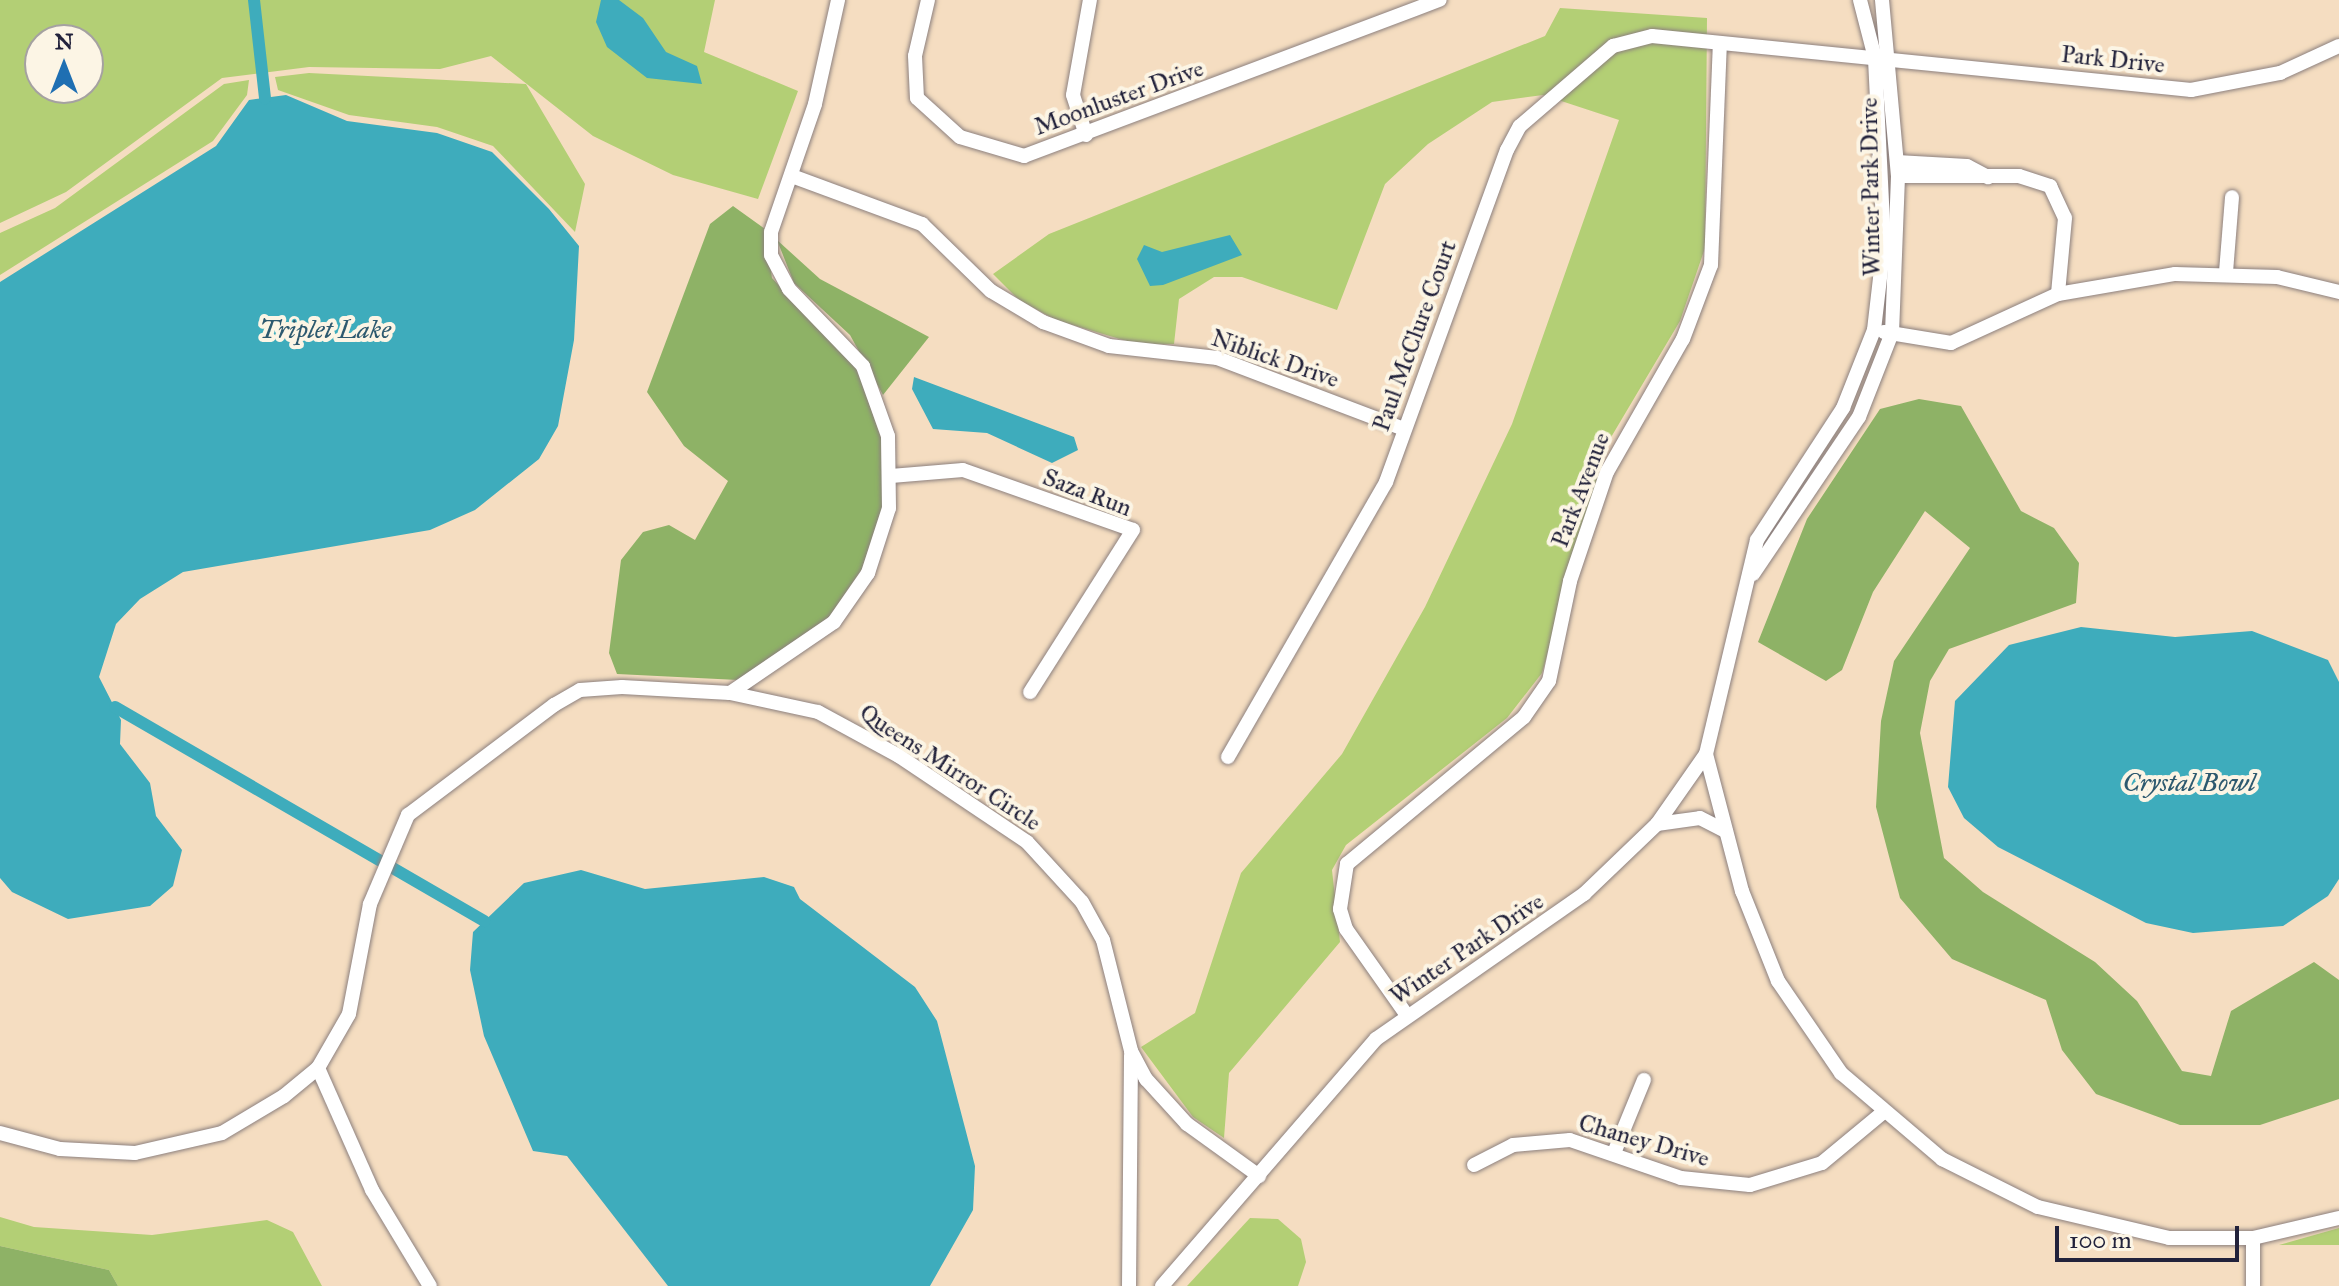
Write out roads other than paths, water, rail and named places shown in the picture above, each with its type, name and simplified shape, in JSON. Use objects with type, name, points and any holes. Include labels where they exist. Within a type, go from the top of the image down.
[{"type":"street","points":[[730,693],[806,644],[851,599],[880,542],[891,476],[888,436],[863,366],[777,273],[771,232],[792,176],[838,0]]},
{"type":"street","name":"Moonluster Drive","points":[[928,0],[915,56],[917,98],[928,114],[960,137],[1024,156],[1440,0]]},
{"type":"street","points":[[1086,135],[1073,95],[1090,0]]},
{"type":"street","name":"Winter Park Drive","points":[[1162,1286],[1259,1176],[1352,1063],[1406,1014],[1537,931],[1657,824],[1706,754],[1753,574],[1757,540],[1843,408],[1874,330],[1884,243],[1875,58],[1860,0]]},
{"type":"street","name":"Winter Park Drive","points":[[1753,574],[1859,417],[1892,333],[1897,169],[1891,59],[1882,0]]},
{"type":"street","name":"Paul McClure Court","points":[[1228,757],[1386,482],[1520,126],[1631,38],[1720,43]]},
{"type":"street","points":[[1720,43],[1875,58]]},
{"type":"street","name":"Park Avenue","points":[[1406,1014],[1346,929],[1343,874],[1359,848],[1524,717],[1549,681],[1574,568],[1607,472],[1693,318],[1711,265],[1720,43]]},
{"type":"street","name":"Park Drive","points":[[1875,58],[2191,90],[2280,73],[2339,46]]},
{"type":"street","points":[[1897,169],[1967,166],[1988,177],[2036,179],[2063,204],[2058,294]]},
{"type":"street","name":"Niblick Drive","points":[[792,176],[922,224],[991,291],[1043,322],[1109,346],[1217,358],[1404,429]]},
{"type":"street","points":[[2226,272],[2232,197]]},
{"type":"street","points":[[1874,330],[1951,343],[2058,294],[2117,280],[2226,272],[2339,292]]},
{"type":"street","name":"Saza Run","points":[[891,476],[963,470],[1133,530],[1030,692]]},
{"type":"street","name":"Queens Mirror Circle","points":[[318,1068],[349,1014],[386,856],[426,798],[580,690],[730,693],[818,712],[899,756],[1027,842],[1082,902],[1103,940],[1131,1051],[1129,1286]]},
{"type":"street","points":[[1706,754],[1726,831],[1778,981],[1809,1032],[1881,1114],[1987,1186],[2072,1219],[2169,1238],[2253,1238],[2339,1218]]},
{"type":"street","points":[[1657,824],[1700,818],[1726,831]]},
{"type":"street","name":"Queens Mirror Circle","points":[[1131,1051],[1165,1105],[1259,1176]]},
{"type":"street","points":[[0,1133],[91,1154],[179,1145],[256,1116],[318,1068],[372,1190],[430,1286]]},
{"type":"street","points":[[1614,1153],[1644,1080]]},
{"type":"street","name":"Chaney Drive","points":[[1474,1165],[1539,1139],[1614,1153],[1681,1178],[1750,1185],[1822,1163],[1881,1114]]},
{"type":"street","points":[[2253,1238],[2253,1286]]},
{"type":"water","points":[[601,0],[619,0],[643,18],[666,52],[697,66],[702,84],[647,78],[607,47],[596,22]]},
{"type":"water","name":"Triplet Lake","points":[[286,95],[347,121],[437,133],[492,152],[549,209],[579,246],[574,340],[558,426],[539,459],[475,510],[430,530],[183,572],[140,599],[116,624],[99,677],[121,720],[120,744],[150,783],[156,816],[182,850],[173,886],[150,906],[68,919],[12,892],[0,878],[0,282],[216,146],[249,100]]},
{"type":"water","points":[[1230,235],[1242,255],[1163,285],[1150,286],[1137,259],[1144,245],[1162,252]]},
{"type":"water","points":[[914,377],[1074,437],[1078,450],[1052,463],[987,433],[933,429],[912,389]]},
{"type":"water","name":"Crystal Bowl","points":[[2081,627],[2175,637],[2252,631],[2328,660],[2339,682],[2339,879],[2328,896],[2283,926],[2193,933],[2146,923],[1998,847],[1964,818],[1948,787],[1955,701],[2009,645]]},
{"type":"water","points":[[581,870],[645,889],[764,877],[794,887],[800,899],[915,987],[937,1021],[975,1166],[973,1210],[930,1286],[668,1286],[567,1156],[533,1151],[484,1036],[470,970],[473,932],[524,883]]},
{"type":"waterway","points":[[254,0],[265,98]]},
{"type":"waterway","points":[[115,707],[484,921]]}]
